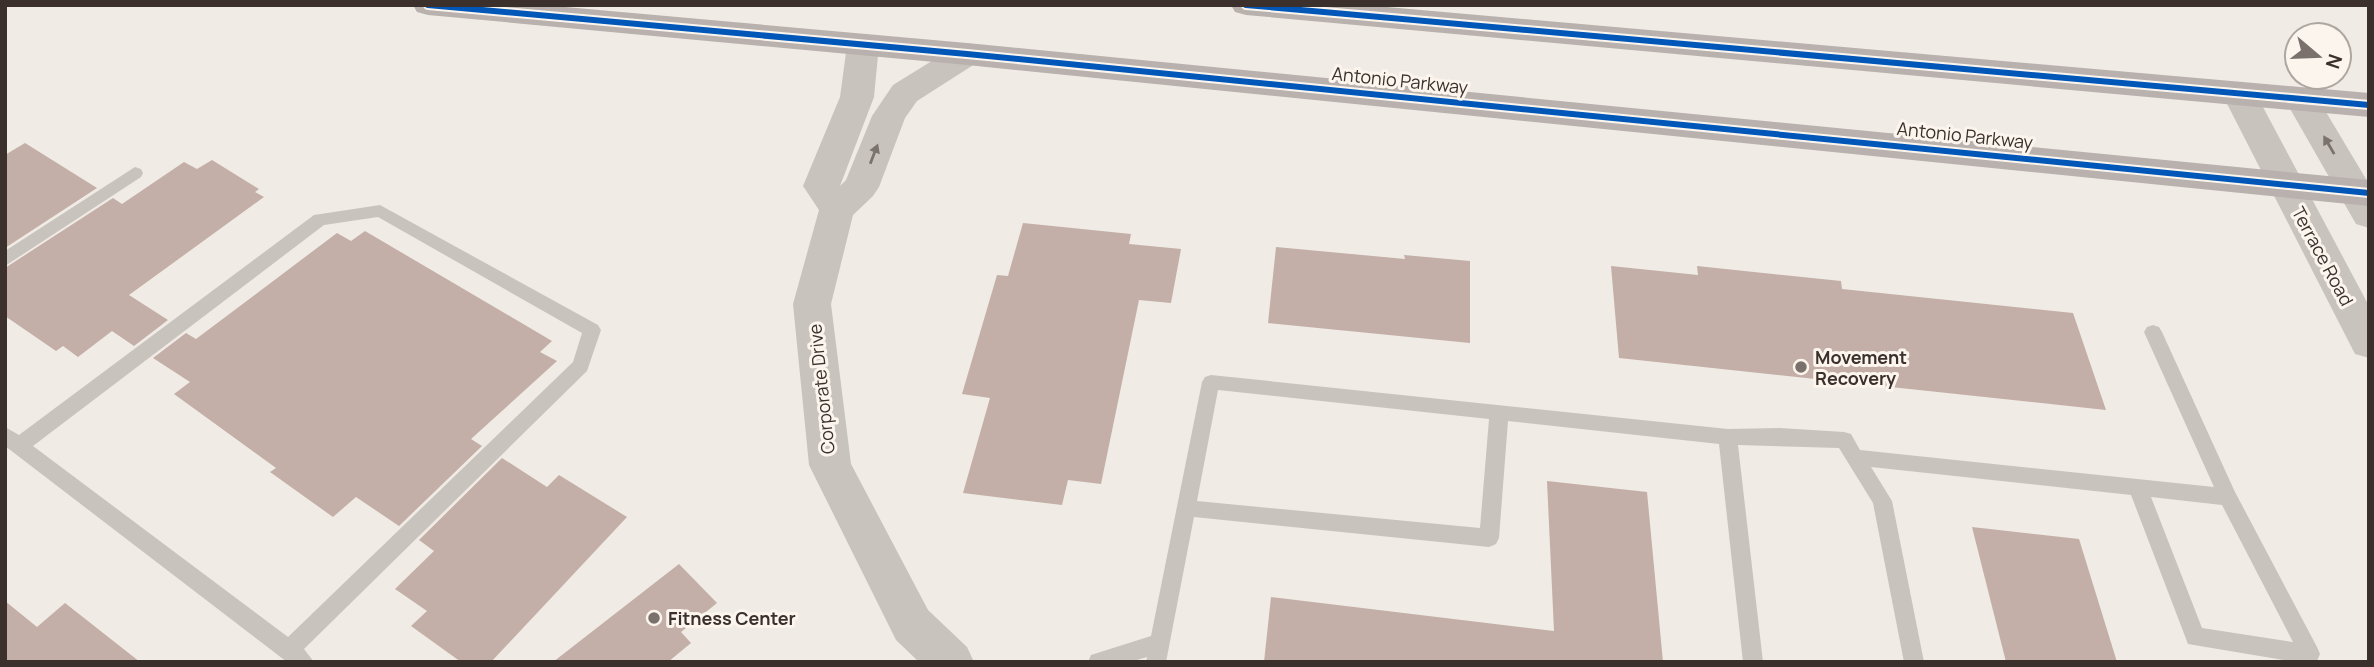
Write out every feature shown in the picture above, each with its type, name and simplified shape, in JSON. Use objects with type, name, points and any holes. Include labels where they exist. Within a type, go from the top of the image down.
[{"type":"main road","name":"Antonio Parkway","points":[[428,5],[967,54],[2285,184],[2364,200]]},
{"type":"main road","points":[[1246,5],[2369,105]]},
{"type":"street","points":[[863,45],[857,97],[821,186],[837,209],[861,187],[889,116],[905,93],[967,54]]},
{"type":"street","name":"Terrace Road","points":[[2239,94],[2369,343]]},
{"type":"street","points":[[2302,100],[2364,200]]},
{"type":"street","name":"Corporate Drive","points":[[837,209],[812,304],[830,464],[912,625],[951,662]]},
{"type":"lane","points":[[5,260],[135,173]]},
{"type":"lane","points":[[380,211],[592,330],[581,366],[296,656],[12,441],[320,219],[380,211]]},
{"type":"lane","points":[[2137,487],[2195,637],[2310,654],[2228,497],[2153,332]]},
{"type":"lane","points":[[1098,662],[1159,652],[1211,382],[1728,437],[1780,436],[1844,440],[1882,501],[1914,662]]},
{"type":"lane","points":[[1187,508],[1489,538],[1499,413]]},
{"type":"lane","points":[[1728,437],[1753,662]]},
{"type":"lane","points":[[1854,457],[2228,497]]},
{"type":"building","points":[[25,143],[97,188],[5,248],[5,155]]},
{"type":"building","points":[[212,160],[259,189],[255,192],[264,197],[129,295],[168,320],[134,346],[112,331],[78,357],[63,346],[56,351],[5,316],[5,268],[113,198],[122,204],[184,162],[197,169]]},
{"type":"building","points":[[1023,223],[1131,234],[1129,244],[1181,249],[1171,303],[1139,300],[1101,484],[1068,480],[1062,505],[963,493],[990,398],[962,394],[997,275],[1008,276]]},
{"type":"building","points":[[365,231],[552,341],[540,352],[557,361],[471,439],[482,446],[399,526],[356,497],[333,517],[270,472],[276,468],[174,394],[190,382],[153,358],[186,333],[196,339],[337,233],[351,241]]},
{"type":"building","points":[[1276,247],[1405,259],[1404,255],[1470,261],[1470,343],[1268,323]]},
{"type":"building","points":[[1611,266],[1698,275],[1697,266],[1841,281],[1842,289],[2073,313],[2106,410],[1619,358]]},
{"type":"building","points":[[502,458],[547,487],[559,475],[627,517],[491,662],[461,662],[411,626],[427,611],[395,589],[434,551],[419,540]]},
{"type":"building","points":[[1547,481],[1647,492],[1663,662],[1264,662],[1271,597],[1554,631]]},
{"type":"building","points":[[1972,527],[2079,539],[2117,662],[2006,662]]},
{"type":"building","name":"Fitness Center","points":[[679,564],[717,603],[681,632],[691,643],[668,662],[553,662]]},
{"type":"building","points":[[5,601],[37,627],[65,603],[140,662],[5,662]]},
{"type":"cycle path","points":[[428,5],[967,54],[2369,193]]},
{"type":"cycle path","points":[[1246,5],[2369,105]]},
{"type":"place","name":"Movement Recovery","points":[[1801,367]]},
{"type":"place","name":"Fitness Center","points":[[654,618]]}]
